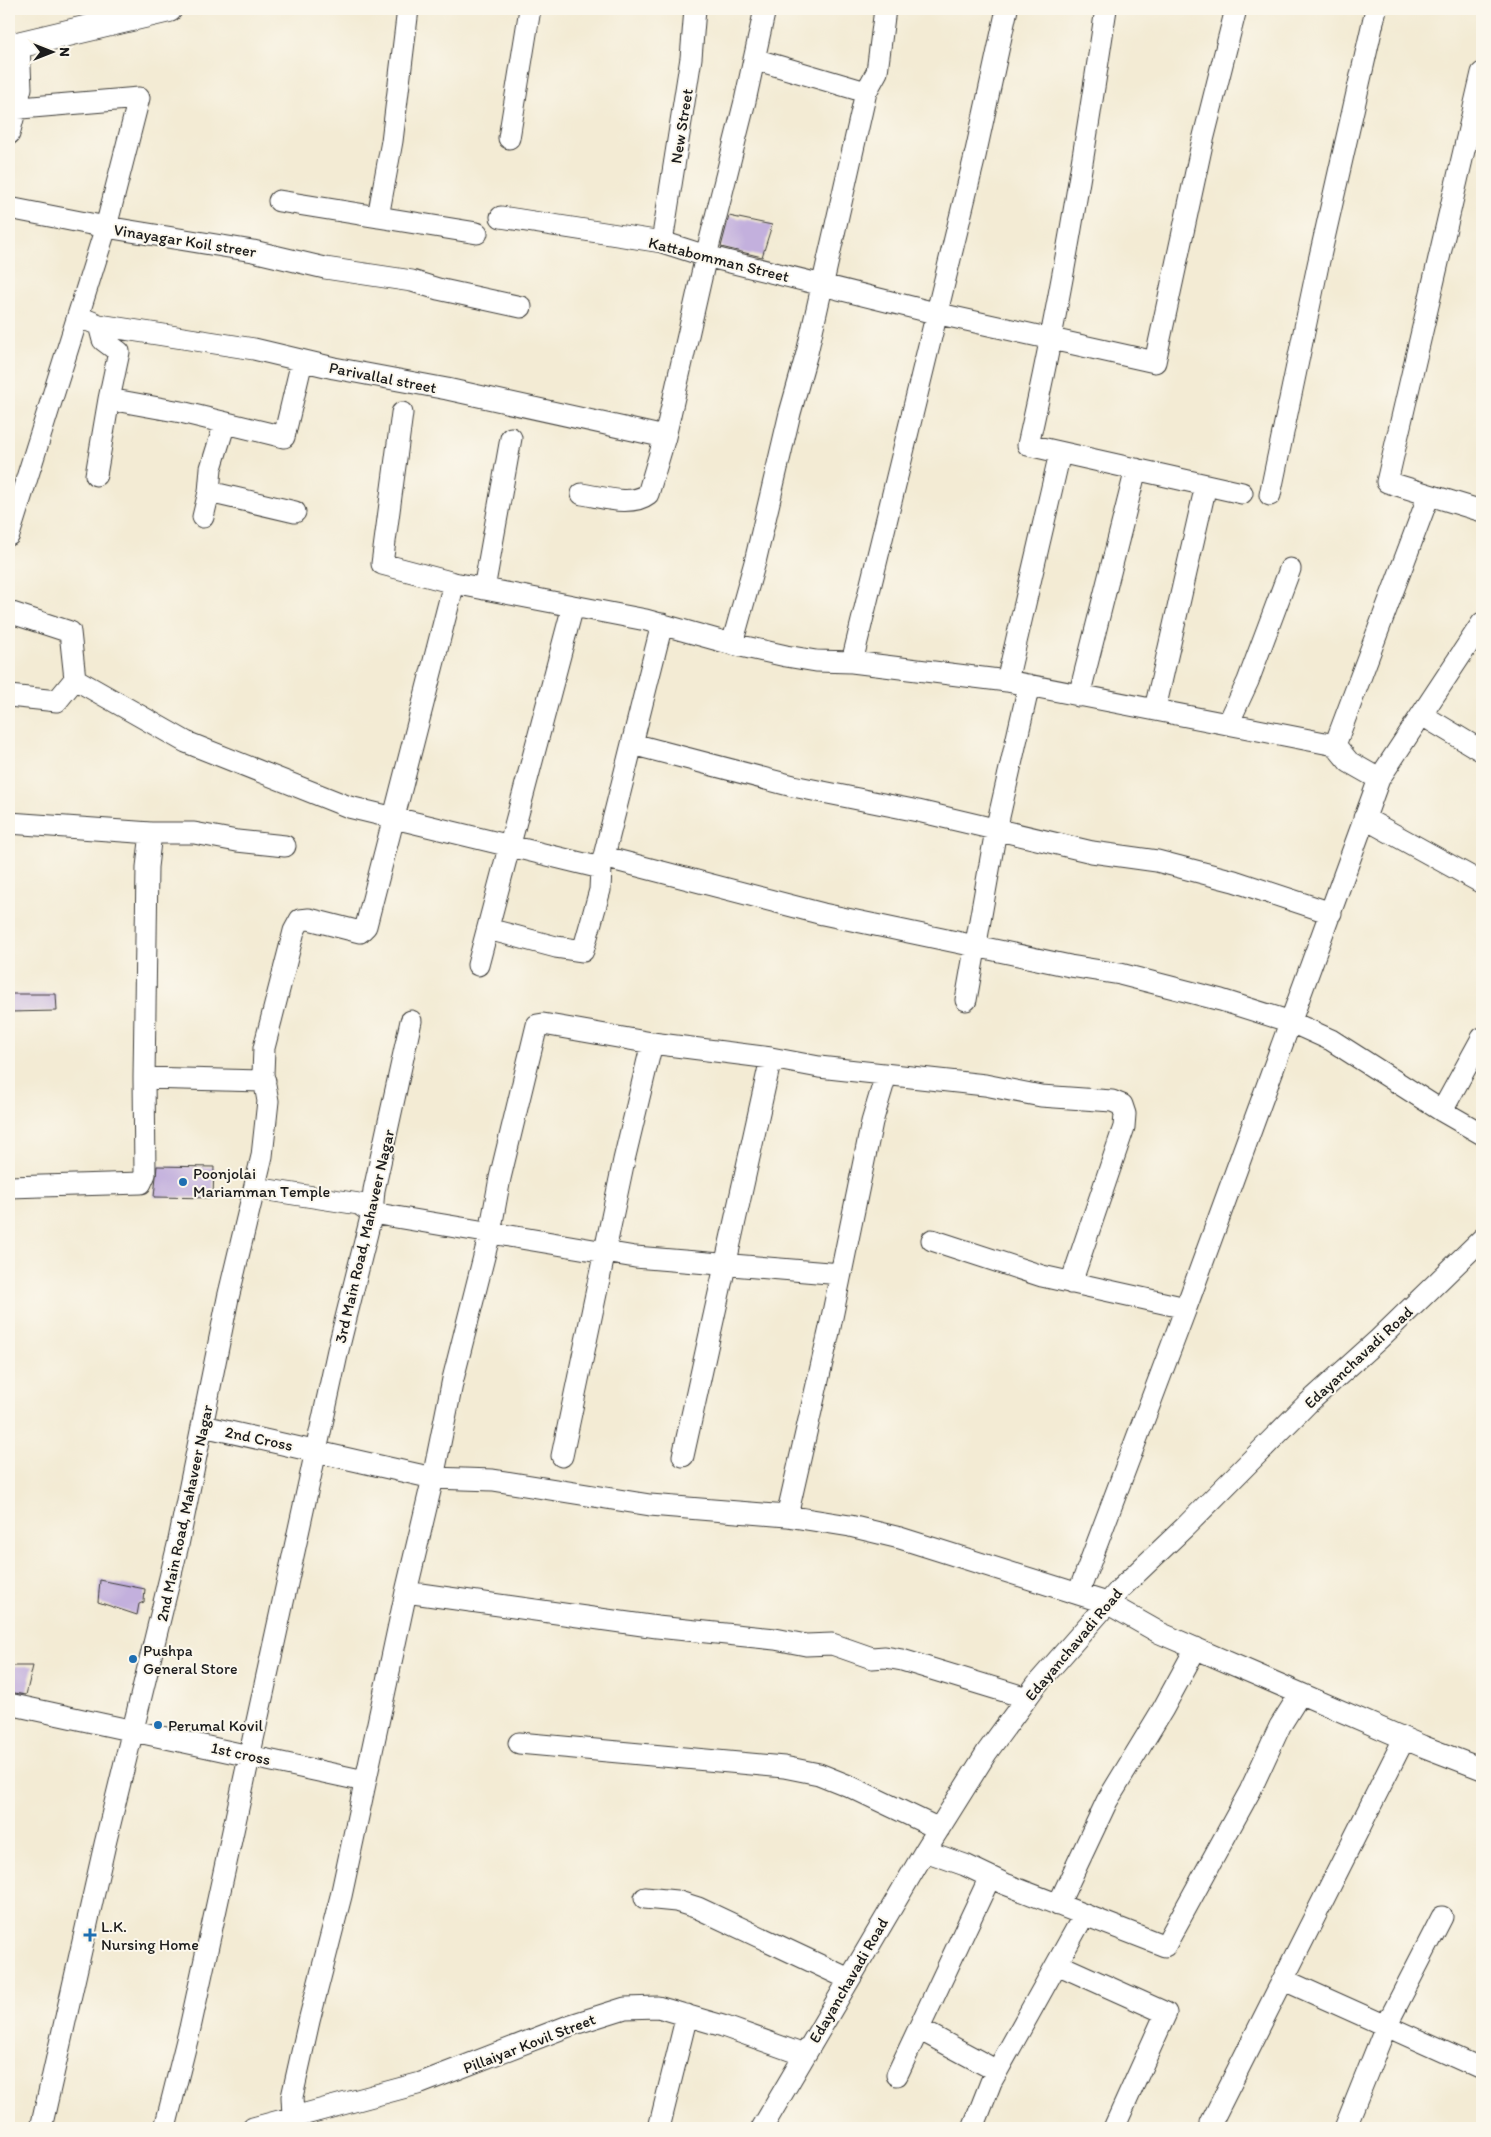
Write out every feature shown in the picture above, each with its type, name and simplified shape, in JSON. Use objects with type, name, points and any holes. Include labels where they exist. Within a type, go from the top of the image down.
[{"type":"street","points":[[9,134],[21,71],[14,46],[169,9]]},
{"type":"street","points":[[378,217],[392,141],[408,9]]},
{"type":"street","points":[[510,138],[530,9]]},
{"type":"street","name":"New Street","points":[[662,242],[692,58],[695,9]]},
{"type":"street","points":[[582,494],[629,501],[640,500],[648,494],[665,437],[706,256],[762,33],[765,9]]},
{"type":"street","points":[[732,644],[755,562],[790,413],[808,353],[866,92],[877,72],[885,9]]},
{"type":"street","points":[[852,662],[898,477],[935,313],[975,156],[1007,9]]},
{"type":"street","points":[[1106,9],[1073,224],[1052,338],[1028,445],[1242,493]]},
{"type":"street","name":"Kattabomman Street","points":[[501,217],[662,242],[706,256],[935,313],[1154,362],[1202,144],[1236,9]]},
{"type":"street","points":[[1270,495],[1318,265],[1376,9]]},
{"type":"street","points":[[754,59],[866,92]]},
{"type":"street","points":[[1482,74],[1387,482],[1482,511]]},
{"type":"street","points":[[9,208],[106,226],[139,98],[13,109]]},
{"type":"street","points":[[279,201],[478,233]]},
{"type":"street","name":"Vinayagar Koil streer","points":[[9,535],[106,226],[253,250],[325,268],[412,281],[438,290],[521,307]]},
{"type":"street","name":"Parivallal street","points":[[78,316],[99,324],[254,349],[400,382],[447,389],[665,437]]},
{"type":"street","points":[[96,475],[119,352],[103,340],[99,324]]},
{"type":"street","points":[[109,399],[284,437],[302,360]]},
{"type":"street","points":[[402,413],[382,564],[454,583],[662,624],[732,644],[816,661],[852,662],[1007,681],[1335,745],[1349,762],[1379,779]]},
{"type":"street","points":[[203,517],[209,492],[211,468],[225,423]]},
{"type":"street","points":[[484,589],[511,438]]},
{"type":"street","points":[[1007,681],[1060,452]]},
{"type":"street","points":[[1079,696],[1136,469]]},
{"type":"street","points":[[1154,709],[1206,485]]},
{"type":"street","points":[[209,492],[294,512]]},
{"type":"street","points":[[1335,745],[1430,495]]},
{"type":"street","points":[[1228,724],[1248,681],[1290,569]]},
{"type":"street","points":[[393,818],[454,583]]},
{"type":"street","points":[[478,964],[573,606]]},
{"type":"street","points":[[9,612],[70,632],[75,678],[57,701],[9,696]]},
{"type":"street","points":[[1078,1594],[1186,1308],[1379,779],[1482,623]]},
{"type":"street","points":[[488,929],[556,947],[582,951],[600,890],[603,863],[662,624]]},
{"type":"street","points":[[75,678],[186,742],[349,806],[510,846],[603,863],[823,914],[1070,966],[1120,974],[1221,1000],[1291,1022],[1331,1040],[1442,1111],[1482,1134]]},
{"type":"street","points":[[966,1000],[974,945],[996,830],[1029,686]]},
{"type":"street","points":[[1422,715],[1482,751]]},
{"type":"street","points":[[632,744],[793,786],[918,811],[1092,852],[1166,864],[1234,881],[1331,913]]},
{"type":"street","name":"2nd Main Road, Mahaveer Nagar","points":[[41,2128],[133,1730],[176,1555],[228,1298],[262,1156],[267,1091],[264,1048],[294,931],[300,920],[309,919],[360,932],[366,926],[393,818]]},
{"type":"street","points":[[1364,818],[1482,883]]},
{"type":"street","points":[[9,823],[150,833],[194,833],[285,846]]},
{"type":"street","points":[[9,1187],[141,1183],[145,1174],[144,1078],[147,867],[150,833]]},
{"type":"street","name":"3rd Main Road, Mahaveer Nagar","points":[[165,2128],[190,2028],[316,1451],[372,1213],[374,1190],[410,1021]]},
{"type":"street","points":[[293,2116],[292,2097],[308,2020],[341,1896],[364,1781],[433,1478],[452,1379],[490,1233],[500,1178],[538,1025],[543,1024],[652,1043],[886,1075],[985,1085],[1041,1096],[1112,1101],[1122,1105],[1125,1114],[1124,1127],[1071,1283]]},
{"type":"street","points":[[1442,1111],[1482,1038]]},
{"type":"street","points":[[562,1456],[652,1043]]},
{"type":"street","points":[[683,1456],[771,1058]]},
{"type":"street","points":[[787,1516],[841,1274],[872,1122],[886,1075]]},
{"type":"street","points":[[144,1078],[267,1091]]},
{"type":"street","points":[[255,1188],[359,1204],[372,1213],[605,1253],[841,1274]]},
{"type":"street","name":"Edayanchavadi Road","points":[[762,2128],[939,1829],[987,1752],[1027,1698],[1107,1603],[1294,1417],[1482,1238]]},
{"type":"street","points":[[932,1240],[1071,1283],[1186,1308]]},
{"type":"street","name":"2nd Cross","points":[[203,1426],[433,1478],[493,1480],[650,1505],[787,1516],[850,1526],[900,1538],[1107,1603],[1160,1633],[1404,1739],[1482,1769]]},
{"type":"street","points":[[406,1592],[657,1627],[775,1639],[806,1645],[832,1644],[872,1658],[885,1657],[902,1660],[1027,1698]]},
{"type":"street","points":[[1058,1904],[1107,1801],[1163,1709],[1196,1648]]},
{"type":"street","points":[[925,1852],[965,1865],[990,1877],[1165,1946],[1250,1791],[1280,1726],[1300,1694]]},
{"type":"street","name":"1st cross","points":[[9,1704],[249,1754],[364,1781]]},
{"type":"street","points":[[1212,2123],[1404,1739]]},
{"type":"street","points":[[519,1743],[784,1767],[819,1774],[939,1829]]},
{"type":"street","points":[[897,2075],[990,1877]]},
{"type":"street","points":[[645,1898],[676,1901],[698,1908],[849,1979]]},
{"type":"street","points":[[973,2128],[997,2071],[1084,1915]]},
{"type":"street","points":[[1345,2128],[1386,2026],[1442,1916]]},
{"type":"street","points":[[1056,1964],[1166,2013],[1114,2128]]},
{"type":"street","points":[[1284,1980],[1482,2069]]},
{"type":"street","name":"Pillaiyar Kovil Street","points":[[253,2128],[421,2083],[571,2025],[625,2008],[658,2007],[804,2055]]},
{"type":"street","points":[[659,2128],[687,2015]]},
{"type":"street","points":[[919,2029],[997,2071]]},
{"type":"building","points":[[729,216],[772,225],[762,257],[721,247]]},
{"type":"building","points":[[9,994],[56,994],[57,1011],[9,1012]]},
{"type":"building","name":"Poonjolai Mariamman Temple","points":[[157,1166],[214,1167],[213,1198],[154,1197]]},
{"type":"building","points":[[100,1580],[145,1589],[144,1602],[139,1604],[137,1615],[98,1602]]},
{"type":"building","points":[[9,1666],[33,1666],[26,1695],[9,1692]]},
{"type":"place","name":"Poonjolai Mariamman Temple","points":[[183,1182]]},
{"type":"place","name":"Pushpa General Store","points":[[133,1659]]},
{"type":"place","name":"Perumal Kovil","points":[[158,1725]]},
{"type":"place","name":"L.K. Nursing Home","points":[[90,1935]]}]
